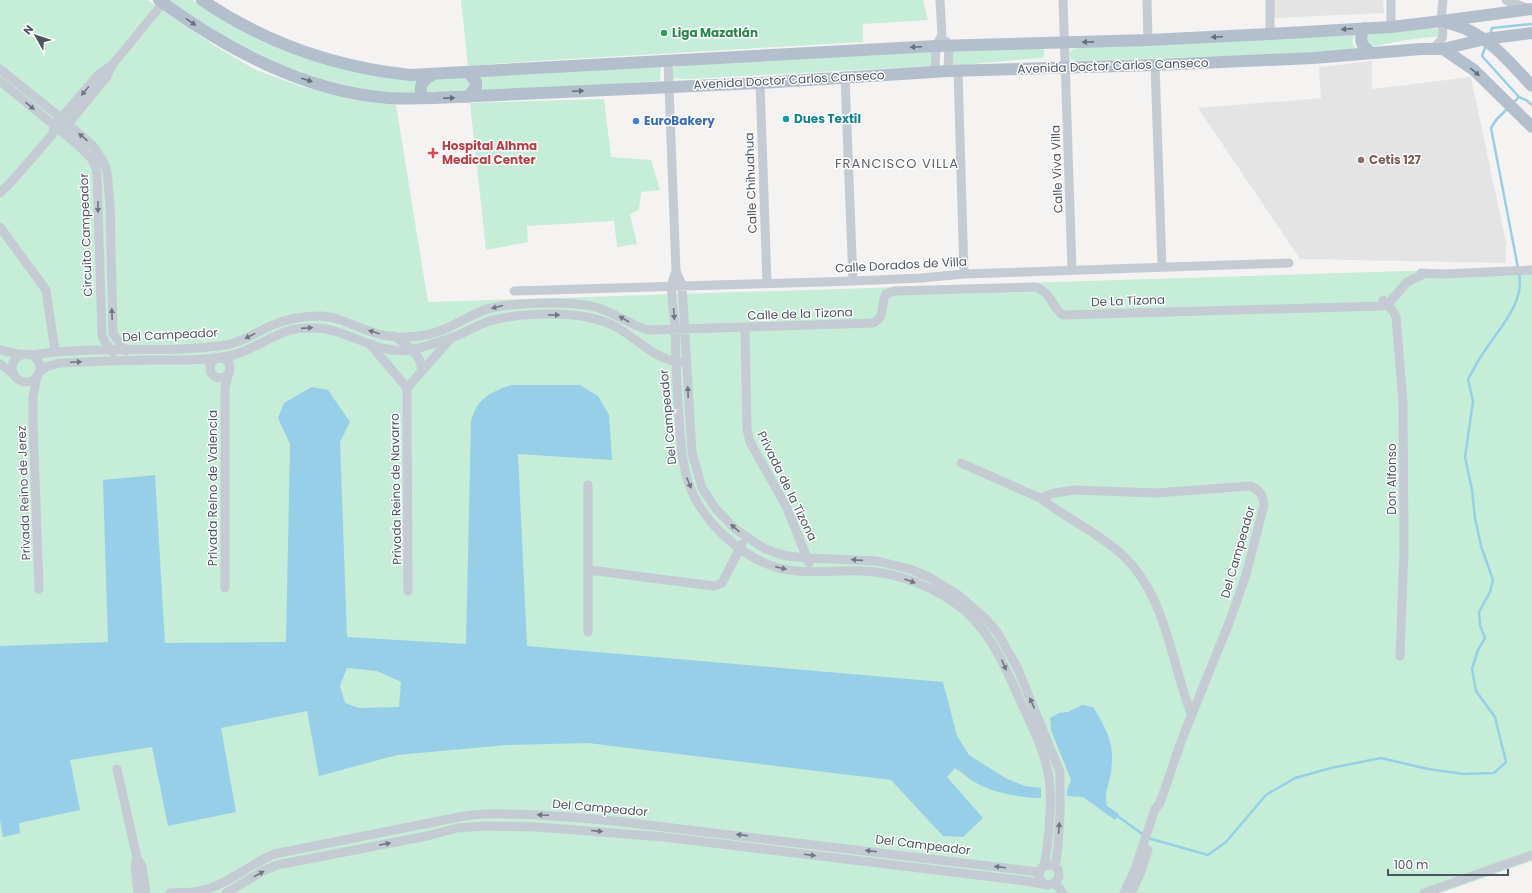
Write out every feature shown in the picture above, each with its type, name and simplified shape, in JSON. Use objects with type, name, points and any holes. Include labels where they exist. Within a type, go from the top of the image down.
[{"type":"main road","name":"Avenida Doctor Carlos Canseco","points":[[202,0],[267,38],[305,53],[357,67],[410,75],[668,61],[942,42],[1148,40],[1270,34],[1391,26],[1525,10]]},
{"type":"main road","name":"Avenida Doctor Carlos Canseco","points":[[161,2],[203,31],[239,52],[269,66],[323,85],[366,95],[388,98],[468,97],[760,83],[953,71],[1155,65],[1313,58],[1437,49],[1488,39],[1532,33]]},
{"type":"main road","points":[[1442,21],[1466,29],[1488,39],[1532,86]]},
{"type":"main road","points":[[1364,28],[1360,38],[1361,43],[1371,53]]},
{"type":"main road","points":[[1437,49],[1474,70],[1532,127]]},
{"type":"main road","points":[[468,72],[476,82],[476,87],[468,97]]},
{"type":"main road","points":[[422,98],[420,89],[421,84],[433,74]]},
{"type":"street","points":[[935,72],[942,42],[940,0]]},
{"type":"street","points":[[1063,0],[1065,42]]},
{"type":"street","points":[[1147,0],[1148,40]]},
{"type":"street","points":[[1270,0],[1270,34]]},
{"type":"street","points":[[1391,0],[1391,26]]},
{"type":"street","points":[[1437,49],[1443,37],[1444,31],[1442,21],[1443,0]]},
{"type":"street","points":[[1506,0],[1523,6],[1525,10]]},
{"type":"street","points":[[0,192],[12,181],[106,78],[113,64],[161,2]]},
{"type":"street","points":[[942,42],[953,71],[964,274]]},
{"type":"street","name":"Calle Viva Villa","points":[[1065,42],[1072,270]]},
{"type":"street","points":[[668,61],[676,271],[672,286],[675,329]]},
{"type":"street","points":[[1155,65],[1162,267]]},
{"type":"street","name":"Circuito Campeador","points":[[0,69],[91,158],[95,165],[97,174],[102,335]]},
{"type":"street","points":[[845,77],[853,281]]},
{"type":"street","name":"Circuito Campeador","points":[[0,81],[60,127],[99,153],[107,172],[110,204],[113,334],[133,360]]},
{"type":"street","name":"Calle Chihuahua","points":[[760,83],[767,282]]},
{"type":"street","points":[[91,158],[99,153]]},
{"type":"street","points":[[0,227],[46,290],[55,352]]},
{"type":"street","points":[[98,232],[110,233]]},
{"type":"street","name":"Calle Dorados de Villa","points":[[514,291],[767,282],[853,281],[964,274],[1289,263]]},
{"type":"street","points":[[1382,303],[1407,282],[1426,273],[1531,270]]},
{"type":"street","points":[[676,271],[682,285],[685,329]]},
{"type":"street","name":"De La Tizona","points":[[894,291],[1035,287],[1042,289],[1048,294],[1059,312],[1063,315],[1382,303]]},
{"type":"street","name":"Calle de la Tizona","points":[[685,329],[873,323],[878,321],[882,316],[884,298],[886,294],[894,291]]},
{"type":"street","name":"Don Alfonso","points":[[1382,303],[1395,314],[1396,317],[1403,402],[1404,550],[1400,656]]},
{"type":"street","name":"Del Campeador","points":[[0,350],[27,355],[55,352],[227,345],[249,338],[269,326],[288,320],[313,316],[330,317],[376,334],[419,336],[443,330],[484,310],[508,304],[564,304],[594,306],[617,315],[640,328],[648,330],[685,329],[690,437],[698,478],[702,488],[716,509],[735,529],[746,538],[773,552],[787,556],[877,561],[910,569],[929,577],[954,598],[985,618],[997,632],[1017,667],[1060,772],[1060,814],[1055,867]]},
{"type":"street","name":"Del Campeador","points":[[38,374],[46,367],[59,363],[133,360],[196,360],[218,358],[238,354],[292,329],[312,327],[328,329],[370,344],[405,348],[452,337],[491,321],[514,316],[566,315],[600,320],[616,326],[663,358],[687,363]]},
{"type":"street","points":[[636,340],[640,328]]},
{"type":"street","name":"Privada de la Tizona","points":[[745,328],[747,429],[750,442],[787,508],[808,558],[811,572]]},
{"type":"street","name":"Del Campeador","points":[[675,329],[675,361],[682,453],[688,480],[699,504],[715,526],[739,548],[761,561],[776,567],[794,571],[811,572],[863,571],[880,573],[912,581],[954,598],[979,625],[998,652],[1042,750],[1049,772],[1050,815],[1042,869]]},
{"type":"street","points":[[102,335],[103,340],[120,361]]},
{"type":"street","points":[[90,351],[102,335]]},
{"type":"street","points":[[394,336],[405,348],[422,362],[422,372]]},
{"type":"street","points":[[390,368],[405,348],[419,336]]},
{"type":"street","points":[[370,344],[407,388],[452,337]]},
{"type":"street","points":[[214,374],[211,364],[218,358],[227,345]]},
{"type":"street","points":[[204,347],[218,358],[225,359],[229,363],[229,371],[223,377],[214,374]]},
{"type":"street","name":"Del Campeador","points":[[229,371],[239,356],[246,350]]},
{"type":"street","points":[[27,355],[35,357],[40,364],[38,374],[30,381],[17,377],[13,364],[18,357],[27,355]]},
{"type":"street","points":[[196,360],[214,374],[225,388]]},
{"type":"street","points":[[0,364],[17,377],[33,397]]},
{"type":"street","name":"Privada Reino de Valencia","points":[[225,588],[225,388],[229,371]]},
{"type":"street","name":"Privada Reino de Jerez","points":[[38,374],[33,397],[39,589]]},
{"type":"street","name":"Privada Reino de Navarro","points":[[407,388],[408,591]]},
{"type":"street","points":[[961,463],[1040,498],[1050,506],[1094,533],[1119,552],[1143,578],[1159,608],[1178,676],[1192,714]]},
{"type":"street","points":[[588,485],[588,632]]},
{"type":"street","name":"Del Campeador","points":[[1040,498],[1054,493],[1074,490],[1156,493],[1250,486],[1256,488],[1263,497],[1264,505],[1246,575],[1229,623],[1192,714],[1160,803],[1161,810],[1152,828],[1141,872],[1131,893]]},
{"type":"street","points":[[589,570],[714,586],[722,583],[739,548],[746,538]]},
{"type":"street","points":[[117,769],[137,858],[142,866],[146,893]]},
{"type":"street","name":"Del Campeador","points":[[170,893],[197,892],[214,887],[258,861],[274,854],[474,814],[500,813],[581,818],[666,826],[905,855],[1042,869],[1052,865],[1058,869],[1059,877],[1055,883],[1048,885],[664,837],[537,827],[485,826],[457,828],[427,836],[277,865],[263,871],[226,893]]},
{"type":"street","points":[[664,837],[666,826]]},
{"type":"street","points":[[783,852],[786,840]]},
{"type":"street","name":"Del Campeador","points":[[1124,893],[1148,842]]},
{"type":"street","points":[[903,866],[905,855]]},
{"type":"street","points":[[1424,893],[1532,855]]},
{"type":"street","points":[[137,858],[135,866],[138,893]]},
{"type":"street","points":[[1042,869],[1039,877],[1045,884]]},
{"type":"street","points":[[231,878],[236,888]]},
{"type":"street","points":[[1055,883],[1063,893]]},
{"type":"shaded area","points":[[1273,0],[1383,0],[1384,13],[1274,18]]},
{"type":"shaded area","name":"Cetis 127","points":[[1372,61],[1372,89],[1471,77],[1506,243],[1506,263],[1300,259],[1198,108],[1321,98],[1319,67]]},
{"type":"green space","points":[[0,0],[148,0],[215,46],[256,70],[300,86],[351,99],[396,105],[428,302],[1532,267],[1532,861],[1441,893],[0,893]]},
{"type":"green space","points":[[168,0],[193,0],[227,23],[266,43],[307,58],[354,71],[661,64],[660,81],[476,93],[420,95],[370,91],[317,78],[268,60],[240,47]]},
{"type":"green space","name":"Liga Mazatlán","points":[[461,0],[923,0],[928,20],[863,24],[863,42],[468,66]]},
{"type":"green space","points":[[1413,28],[1440,29],[1440,36],[1406,40],[1370,47],[1365,37],[1367,34]]},
{"type":"green space","points":[[1355,34],[1353,42],[1357,49],[1281,54],[1075,61],[1071,59],[1069,54],[1072,50],[1077,48],[1148,43]]},
{"type":"green space","points":[[1042,42],[1044,57],[1041,58],[949,66],[951,49]]},
{"type":"green space","points":[[934,49],[930,66],[687,79],[671,78],[671,70],[675,67],[691,64]]},
{"type":"green space","points":[[604,99],[611,157],[651,160],[660,190],[641,192],[639,210],[630,214],[637,244],[617,247],[614,221],[527,226],[528,242],[486,250],[470,103]]},
{"type":"water","points":[[511,385],[580,385],[598,396],[609,415],[612,460],[518,454],[527,646],[943,682],[957,736],[969,755],[1007,779],[1025,786],[1041,788],[1041,798],[1017,796],[992,790],[975,782],[955,768],[947,777],[983,818],[963,837],[943,836],[891,780],[588,743],[506,745],[397,755],[319,776],[307,711],[221,728],[236,812],[168,826],[152,747],[70,760],[80,810],[19,823],[20,833],[3,837],[0,820],[0,646],[108,642],[103,480],[155,475],[165,643],[286,642],[290,444],[278,418],[284,403],[303,392],[312,387],[328,390],[350,422],[340,442],[347,637],[466,644],[471,421],[477,407],[485,397]],"holes":[[[347,668],[377,671],[401,682],[399,707],[359,708],[345,703],[340,686]]]},
{"type":"water","points":[[1082,705],[1093,707],[1109,737],[1112,762],[1106,792],[1106,801],[1107,806],[1119,814],[1115,820],[1083,797],[1067,796],[1067,790],[1071,780],[1051,730],[1050,718],[1059,713],[1068,712]]},
{"type":"waterway","points":[[1490,35],[1492,28],[1532,24]]},
{"type":"waterway","points":[[1486,45],[1482,56],[1519,97]]},
{"type":"waterway","points":[[1513,103],[1519,97],[1532,105]]},
{"type":"waterway","points":[[1508,108],[1496,120],[1491,128],[1518,268]]},
{"type":"waterway","points":[[1116,815],[1148,838],[1208,855],[1226,842],[1266,795],[1295,778],[1331,768],[1381,758],[1428,769],[1464,774],[1494,773],[1506,762],[1495,717],[1476,691],[1472,669],[1478,650],[1485,638],[1480,625],[1479,612],[1490,592],[1493,580],[1481,546],[1465,457],[1473,402],[1468,379],[1515,304],[1520,284],[1519,273]]},
{"type":"place","name":"Liga Mazatlán","points":[[664,33]]},
{"type":"place","name":"Dues Textil","points":[[786,119]]},
{"type":"place","name":"EuroBakery","points":[[636,121]]},
{"type":"place","name":"Hospital Alhma Medical Center","points":[[433,153]]},
{"type":"place","name":"Cetis 127","points":[[1361,160]]},
{"type":"district","name":"FRANCISCO VILLA","points":[[897,163]]}]
